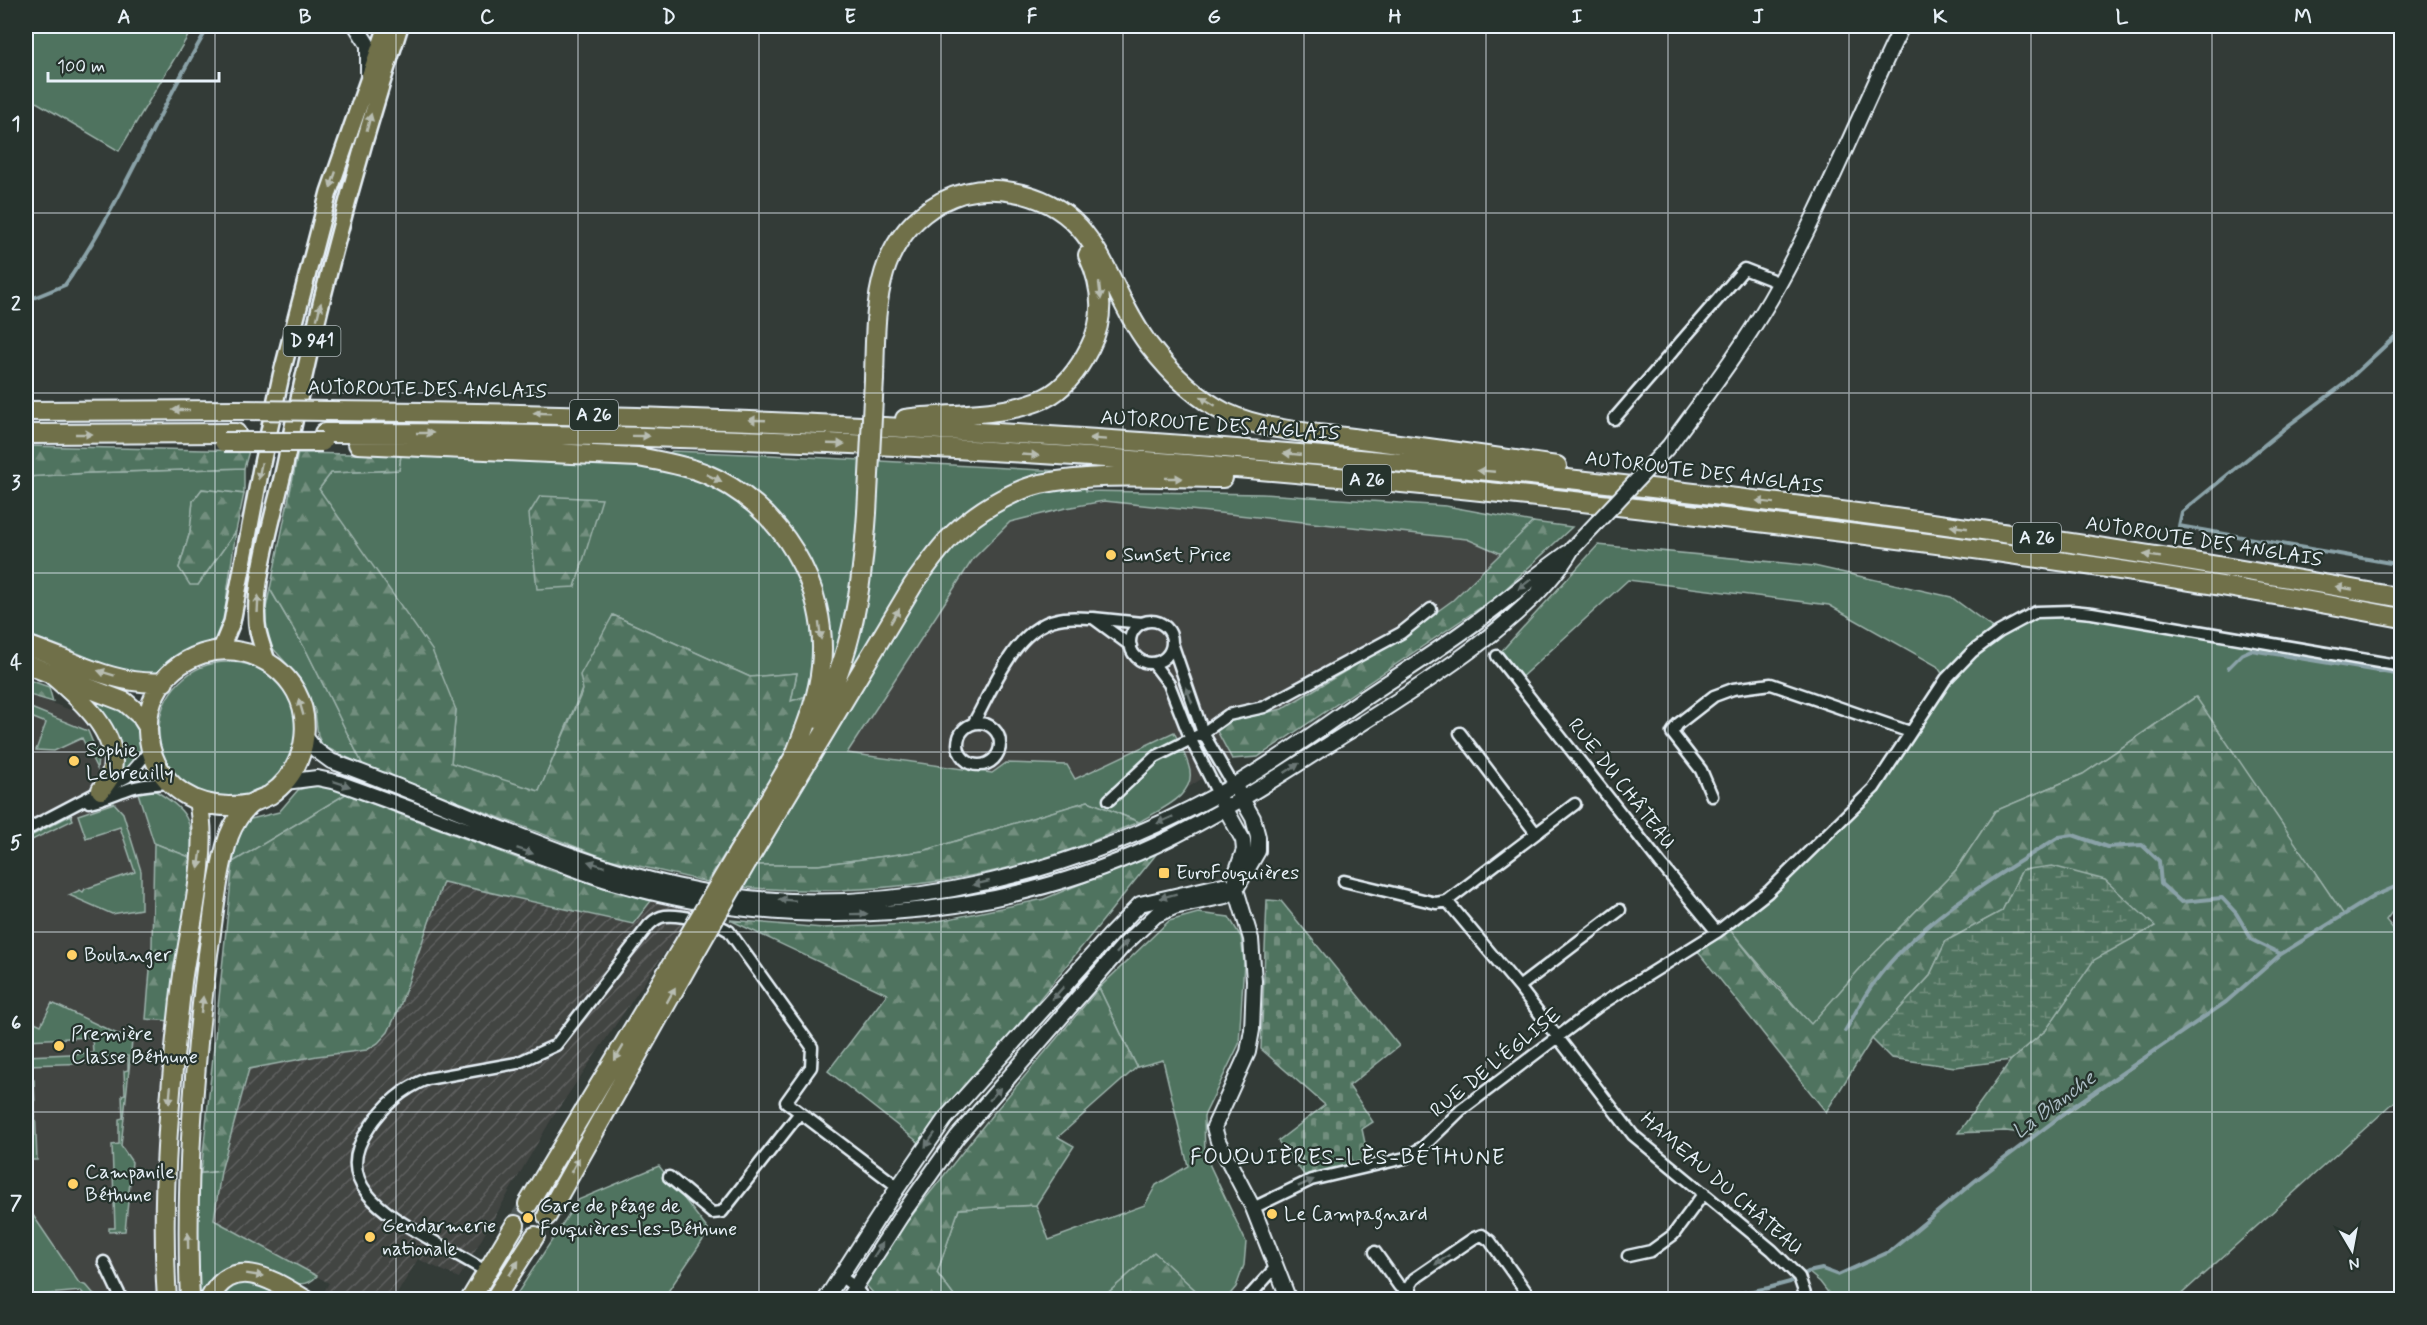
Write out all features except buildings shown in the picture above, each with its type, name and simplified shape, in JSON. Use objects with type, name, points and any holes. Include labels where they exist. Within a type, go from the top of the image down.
[{"type":"highway","points":[[878,380],[876,309],[880,285],[888,260],[901,238],[910,225],[944,201],[964,192],[995,188],[1046,201],[1071,218],[1085,233],[1102,258],[1129,313],[1148,344],[1197,395],[1226,413],[1259,423],[1303,431],[1585,470],[1670,490]]},
{"type":"highway","points":[[803,755],[849,667],[858,639],[867,594],[871,513],[878,380],[886,309],[893,280],[904,252],[918,231],[930,219],[964,202],[994,199],[1023,203],[1067,228],[1088,255],[1097,275],[1101,295],[1101,317],[1093,342],[1081,364],[1065,383],[1046,397],[1017,408],[858,424]]},
{"type":"highway","name":"AUTOROUTE DES ANGLAIS","points":[[26,411],[240,410],[599,415],[858,424],[1188,445],[1449,467],[1670,490],[2058,541],[2402,598]]},
{"type":"highway","name":"AUTOROUTE DES ANGLAIS","points":[[26,434],[323,438],[496,433],[645,436],[906,447],[1172,463],[1551,498],[1887,537],[2168,579],[2402,618]]},
{"type":"highway","points":[[323,438],[638,457],[704,473],[746,497],[777,526],[799,556],[813,594],[822,633],[821,668],[803,755]]},
{"type":"highway","points":[[528,1204],[687,952],[803,755],[913,585],[937,553],[965,523],[999,501],[1038,485],[1095,477],[1364,479]]},
{"type":"highway","points":[[26,645],[124,678],[148,684],[164,682]]},
{"type":"highway","points":[[220,651],[252,654],[267,661],[285,675],[297,693],[304,714],[305,736],[302,753],[295,768],[285,782],[269,795],[250,804],[215,807],[183,794],[158,768],[151,749],[148,727],[150,711],[164,682],[188,660],[204,654],[220,651]]},
{"type":"highway","points":[[26,664],[124,702],[141,716],[148,727]]},
{"type":"highway","points":[[50,673],[82,700],[105,733],[113,762],[110,776],[101,790]]},
{"type":"highway","points":[[167,1299],[164,1188],[177,1022],[202,845],[198,802]]},
{"type":"highway","points":[[190,1299],[188,1204],[191,1125],[206,972],[217,888],[229,835],[250,804]]},
{"type":"highway","points":[[547,1216],[687,952]]},
{"type":"highway","points":[[470,1299],[515,1225]]},
{"type":"highway","points":[[494,1299],[535,1236]]},
{"type":"highway","points":[[209,1299],[221,1283],[240,1274],[249,1273],[259,1274],[273,1280],[306,1299]]},
{"type":"main road","points":[[356,26],[368,45],[367,84]]},
{"type":"main road","name":"D 941","points":[[220,651],[232,622],[261,468],[284,365],[329,192],[387,26]]},
{"type":"main road","name":"D 941","points":[[267,661],[258,630],[258,599],[303,373],[372,112],[399,26]]},
{"type":"main road","points":[[305,736],[316,750],[331,761],[579,858],[680,887],[742,897],[798,901],[851,901],[906,896],[958,888],[1020,874],[1069,860],[1119,840],[1218,795],[1312,735],[1473,625],[1572,549],[1669,446],[1722,375],[1780,282],[1902,26]]},
{"type":"main road","points":[[285,782],[317,778],[336,782],[618,884],[714,905],[828,915],[886,914],[948,907],[1007,896],[1060,882],[1152,847],[1242,799],[1368,719],[1470,650],[1547,583],[1562,567],[1572,549]]},
{"type":"main road","points":[[847,1299],[901,1216],[957,1137],[1122,946],[1156,915],[1174,907],[1226,896],[1236,889],[1258,851],[1258,837],[1253,818],[1233,785]]},
{"type":"main road","points":[[1218,795],[1243,840],[1244,850],[1236,873],[1236,889],[1251,939],[1254,963],[1252,1030],[1248,1052],[1214,1127],[1218,1141],[1253,1208],[1289,1299]]},
{"type":"main road","points":[[825,1299],[945,1119],[1140,904],[1181,892],[1223,885],[1236,889]]},
{"type":"street","points":[[1614,419],[1744,269],[1780,282]]},
{"type":"street","points":[[1109,800],[1155,757],[1191,740],[1228,716],[1264,707],[1401,633],[1431,609]]},
{"type":"street","name":"RUE DE L'ÉGLISE","points":[[1253,1208],[1311,1180],[1405,1158],[1423,1148],[1461,1110],[1556,1037],[1600,1005],[1717,932],[1768,892],[1874,788],[1947,679],[1972,652],[1999,632],[2036,612],[2072,610],[2402,666]]},
{"type":"street","points":[[973,724],[1017,644],[1036,628],[1063,618],[1093,618],[1143,623],[1155,621],[1161,623],[1169,632],[1203,733],[1233,785]]},
{"type":"street","points":[[1093,618],[1131,646],[1137,657],[1147,662],[1153,663],[1166,656],[1172,644]]},
{"type":"street","points":[[1131,646],[1132,633],[1143,623]]},
{"type":"street","name":"RUE DU CHÂTEAU","points":[[1497,656],[1717,932]]},
{"type":"street","points":[[1153,663],[1169,684],[1191,740],[1218,795]]},
{"type":"street","points":[[1712,795],[1701,770],[1672,733],[1678,724],[1714,696],[1733,689],[1771,684],[1910,732]]},
{"type":"street","points":[[1460,733],[1535,832]]},
{"type":"street","points":[[26,830],[128,777],[151,749]]},
{"type":"street","points":[[80,803],[105,798],[131,788],[170,783]]},
{"type":"street","points":[[1344,882],[1436,903],[1447,901],[1535,832],[1575,804]]},
{"type":"street","name":"HAMEAU DU CHÂTEAU","points":[[1447,901],[1519,987],[1633,1135],[1704,1193],[1798,1276],[1807,1299]]},
{"type":"street","points":[[1519,987],[1620,910]]},
{"type":"street","points":[[487,1272],[393,1218],[370,1198],[357,1171],[357,1155],[366,1131],[384,1107],[401,1092],[428,1079],[517,1063],[556,1045],[649,925],[661,916],[677,916],[723,926],[736,939],[812,1047],[811,1067],[786,1102],[898,1187]]},
{"type":"street","points":[[669,1177],[712,1213],[723,1212],[799,1114]]},
{"type":"street","points":[[1628,1256],[1651,1251],[1673,1235],[1704,1193]]},
{"type":"street","points":[[1375,1252],[1399,1286],[1411,1295],[1414,1279],[1474,1238],[1482,1235],[1490,1241],[1532,1299]]},
{"type":"street","points":[[104,1263],[122,1299]]},
{"type":"street","points":[[1246,1299],[1275,1268]]},
{"type":"street","points":[[840,1276],[855,1287],[865,1299]]},
{"type":"shaded area","points":[[1104,501],[1467,539],[1502,554],[1453,600],[1399,639],[1282,709],[1231,721],[1217,731],[1232,759],[1189,787],[1190,770],[1174,732],[1075,779],[992,773],[847,753],[973,559],[1010,522]]},
{"type":"shaded area","points":[[26,694],[79,713],[107,771],[138,793],[154,843],[152,946],[146,1019],[171,1021],[164,1069],[158,1168],[159,1299],[26,1299]]},
{"type":"shaded area","points":[[443,882],[633,924],[651,901],[692,906],[676,936],[552,1118],[459,1278],[418,1259],[394,1299],[320,1299],[329,1283],[213,1220],[221,1171],[249,1069],[317,1056],[367,1050],[400,1006]]},
{"type":"green space","points":[[27,26],[194,26],[119,151],[26,96]]},
{"type":"green space","points":[[26,446],[249,451],[244,468],[26,477]]},
{"type":"green space","points":[[672,451],[1079,472],[1086,491],[1262,494],[1446,506],[1533,522],[1502,554],[1467,539],[1104,501],[1010,522],[973,559],[847,753],[992,773],[1006,763],[1067,765],[1075,779],[1174,732],[1189,767],[1188,786],[1166,807],[1139,822],[1088,801],[923,851],[818,865],[757,865],[868,679],[836,662],[824,691],[791,701],[797,673],[750,677],[613,615],[539,792],[451,763],[456,710],[319,489],[331,473],[399,470],[401,455],[576,461],[654,468]]},
{"type":"green space","points":[[298,453],[401,455],[399,470],[331,473],[319,489],[432,650],[456,710],[451,763],[539,791],[583,690],[580,675],[613,615],[750,677],[797,673],[791,701],[806,696],[789,743],[764,792],[707,882],[605,858],[363,765],[307,652],[270,589]]},
{"type":"green space","points":[[244,468],[244,494],[202,489],[193,501],[190,532],[179,568],[198,585],[236,531],[227,594],[227,619],[219,635],[206,648],[176,661],[160,672],[142,675],[118,671],[26,634],[26,477]]},
{"type":"green space","points":[[202,489],[244,494],[236,531],[198,585],[190,585],[179,568],[190,532],[193,501]]},
{"type":"green space","points":[[540,496],[602,499],[575,587],[537,589],[529,514]]},
{"type":"green space","points":[[1533,522],[1572,527],[1499,595],[1258,757],[1232,759],[1217,731],[1231,721],[1282,709],[1399,639],[1453,600]]},
{"type":"green space","points":[[1598,545],[1814,566],[1951,597],[1999,632],[2036,612],[2072,611],[2401,666],[2401,900],[2386,920],[2401,938],[2401,1096],[2176,1299],[1833,1299],[1820,1282],[1808,1272],[1822,1269],[1838,1275],[1889,1252],[1971,1183],[2074,1106],[2226,1002],[2281,954],[2344,915],[2195,697],[2083,774],[1995,811],[1956,870],[1864,964],[1811,1025],[1726,925],[1874,788],[1946,679],[1937,666],[1829,605],[1628,580],[1517,681],[1497,656]]},
{"type":"green space","points":[[270,589],[307,652],[363,765],[323,746],[318,736],[315,711],[305,690],[295,673],[269,644],[263,622]]},
{"type":"green space","points":[[228,662],[255,667],[267,673],[277,682],[286,692],[292,704],[297,731],[292,758],[286,770],[277,780],[267,789],[255,795],[228,800],[201,795],[189,789],[179,780],[170,770],[164,758],[159,731],[164,704],[170,692],[179,682],[189,673],[201,667]]},
{"type":"green space","points":[[26,679],[49,687],[53,702],[26,694]]},
{"type":"green space","points":[[86,693],[129,714],[142,737],[142,747],[134,764],[115,778]]},
{"type":"green space","points":[[2196,697],[2344,915],[2281,954],[2226,1002],[2036,1135],[2006,1131],[1958,1133],[2011,1060],[2046,1030],[2094,959],[2154,926],[2022,870],[2002,911],[1946,941],[1929,977],[1872,1039],[1826,1112],[1694,947],[1726,925],[1777,988],[1811,1024],[1864,964],[1956,870],[1995,811],[2083,774]]},
{"type":"green space","points":[[26,706],[88,731],[98,755],[97,769],[82,738],[54,751],[36,750],[46,723],[26,715]]},
{"type":"green space","points":[[312,786],[331,787],[346,794],[233,862],[238,831],[251,819],[279,812],[298,790]]},
{"type":"green space","points":[[154,790],[174,804],[186,817],[191,834],[192,858],[154,843],[138,793]]},
{"type":"green space","points":[[346,794],[546,869],[651,901],[633,924],[443,882],[400,1006],[388,1032],[378,1043],[367,1050],[317,1056],[249,1069],[221,1171],[201,1173],[233,862]]},
{"type":"green space","points":[[1088,801],[1139,822],[1075,848],[1036,860],[953,879],[868,889],[783,890],[742,887],[757,865],[818,865],[923,851]]},
{"type":"green space","points":[[114,803],[123,813],[141,871],[141,909],[112,914],[69,895],[135,872],[120,827],[86,838],[78,815]]},
{"type":"green space","points":[[71,815],[73,820],[26,843],[27,838]]},
{"type":"green space","points":[[154,843],[192,858],[171,1021],[146,1019],[152,946]]},
{"type":"green space","points":[[1158,852],[922,1145],[828,1071],[887,994],[730,920],[823,928],[929,923],[1044,899]]},
{"type":"green space","points":[[2052,866],[2105,880],[2155,926],[2094,960],[2046,1030],[2011,1060],[1955,1067],[1891,1058],[1872,1039],[1929,977],[1946,941],[2002,911],[2022,870]]},
{"type":"green space","points":[[1267,900],[1281,901],[1399,1046],[1349,1086],[1373,1122],[1362,1129],[1369,1162],[1305,1176],[1278,1141],[1325,1105],[1261,1049]]},
{"type":"green space","points":[[1198,913],[1229,917],[1241,937],[1244,962],[1239,1044],[1204,1116],[1205,1155],[1246,1242],[1244,1265],[1236,1287],[1226,1299],[1205,1299],[1154,1253],[1101,1299],[956,1299],[937,1273],[959,1209],[1036,1205],[1049,1240],[1145,1205],[1156,1185],[1188,1166],[1163,1060],[1137,1067],[1099,988],[1169,921]]},
{"type":"green space","points":[[1099,988],[1137,1067],[1058,1137],[1074,1146],[1036,1205],[959,1209],[937,1273],[956,1299],[878,1299],[866,1285],[898,1233],[992,1115]]},
{"type":"green space","points":[[52,1003],[132,1041],[121,1146],[132,1162],[125,1231],[109,1232],[109,1228],[115,1228],[112,1145],[119,1144],[119,1119],[123,1118],[122,1095],[125,1094],[124,1071],[128,1070],[128,1056],[96,1056],[96,1063],[26,1065],[26,1056],[93,1053],[92,1037],[26,1040],[26,1018],[41,1025]]},
{"type":"green space","points":[[26,1080],[34,1080],[37,1160],[26,1160]]},
{"type":"green space","points":[[659,1166],[709,1231],[663,1299],[513,1300],[578,1200]]},
{"type":"green space","points":[[221,1171],[214,1220],[317,1276],[310,1282],[297,1283],[270,1270],[256,1268],[231,1279],[201,1299],[196,1299],[196,1174]]},
{"type":"green space","points":[[26,1205],[79,1283],[87,1286],[98,1299],[88,1299],[81,1291],[26,1296]]},
{"type":"green space","points":[[1154,1252],[1205,1299],[1101,1299]]},
{"type":"green space","points":[[245,1279],[294,1300],[214,1300],[219,1292]]},
{"type":"waterway","points":[[26,301],[65,285],[72,275],[109,214],[209,26]]},
{"type":"waterway","points":[[2402,330],[2344,384],[2289,425],[2182,512],[2179,526],[2402,565]]},
{"type":"waterway","points":[[2228,668],[2242,654],[2251,650],[2402,675]]},
{"type":"waterway","points":[[1845,1031],[1873,984],[1913,939],[1984,884],[2059,837],[2073,835],[2107,847],[2142,845],[2159,861],[2161,884],[2181,902],[2222,898],[2236,913],[2252,940],[2281,954]]},
{"type":"waterway","name":"La Blanche","points":[[1707,1300],[1768,1288],[1790,1282],[1808,1272],[1822,1269],[1838,1275],[1889,1252],[1976,1180],[2074,1106],[2226,1002],[2281,954],[2374,896],[2402,884]]},
{"type":"tunnel","points":[[515,1225],[528,1204]]},
{"type":"place","name":"Sunset Price","points":[[1111,555]]},
{"type":"place","name":"Sophie Lebreuilly","points":[[74,761]]},
{"type":"place","name":"EuroFouquières","points":[[1164,873]]},
{"type":"place","name":"Boulanger","points":[[72,955]]},
{"type":"place","name":"Première Classe Béthune","points":[[59,1046]]},
{"type":"place","name":"Campanile Béthune","points":[[73,1184]]},
{"type":"place","name":"Le Campagnard","points":[[1272,1214]]},
{"type":"place","name":"Gare de péage de Fouquières-les-Béthune","points":[[528,1218]]},
{"type":"place","name":"Gendarmerie nationale","points":[[370,1237]]},
{"type":"district","name":"FOUQUIÈRES-LÈS-BÉTHUNE","points":[[1348,1158]]}]
